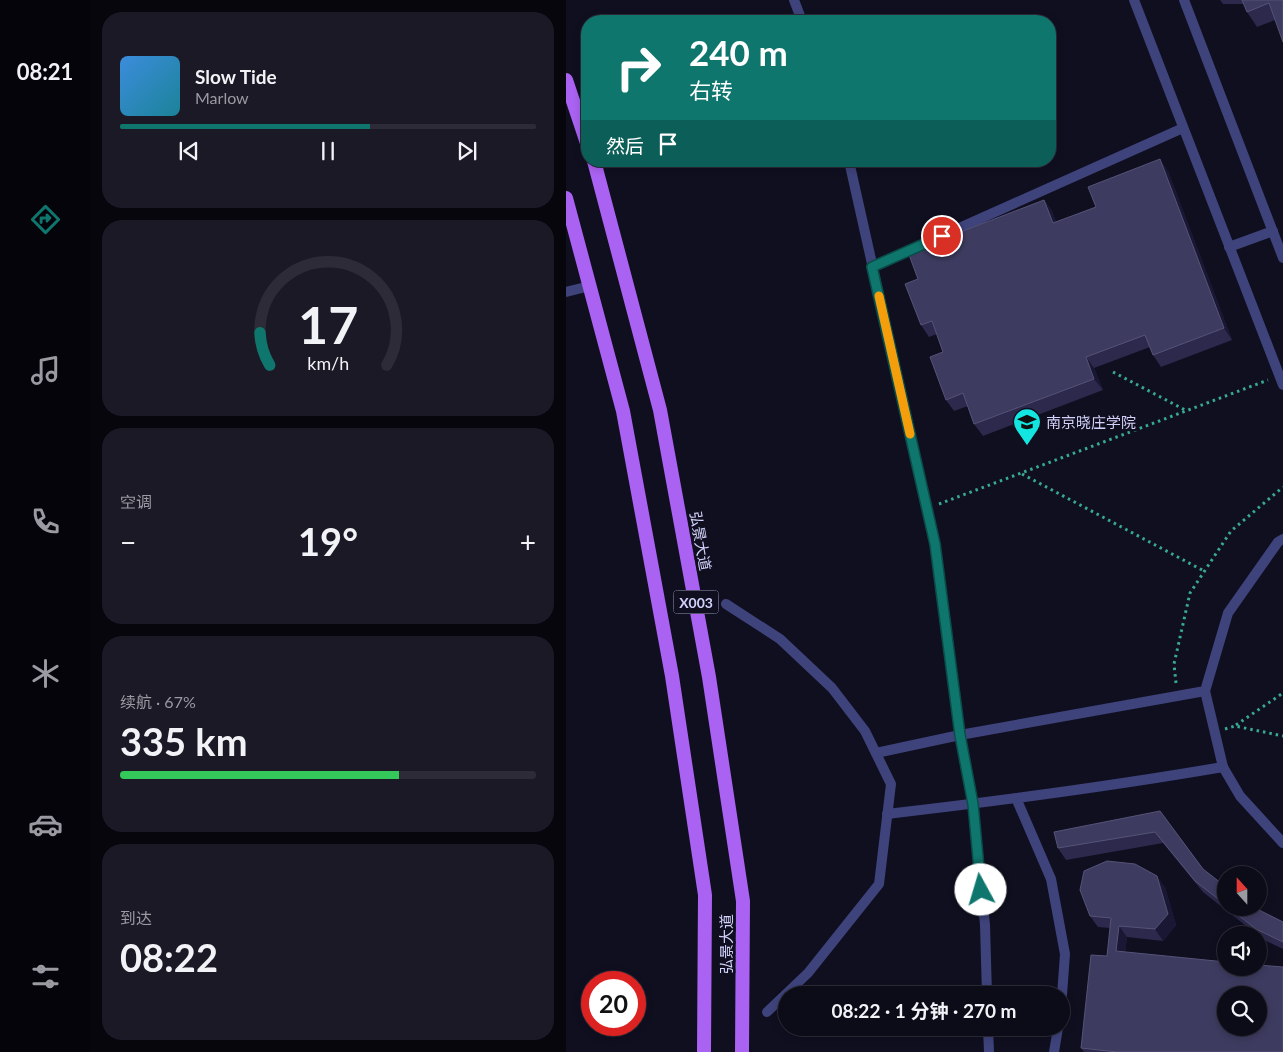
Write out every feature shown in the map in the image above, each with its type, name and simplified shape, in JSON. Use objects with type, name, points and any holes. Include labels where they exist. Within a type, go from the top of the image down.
[{"type":"main road","points":[[566,80],[581,125]]},
{"type":"main road","name":"弘景大道","points":[[596,167],[660,410],[709,677],[743,901],[742,1052]]},
{"type":"main road","name":"弘景大道","points":[[566,198],[623,411],[672,676],[704,895],[704,1052]]},
{"type":"lane","points":[[794,0],[800,15]]},
{"type":"lane","points":[[1134,0],[1281,381]]},
{"type":"lane","points":[[1184,0],[1283,258]]},
{"type":"lane","points":[[872,267],[1183,128]]},
{"type":"lane","points":[[850,167],[935,544],[960,735],[973,804],[985,925],[987,986]]},
{"type":"lane","points":[[1230,247],[1273,231]]},
{"type":"lane","points":[[566,292],[590,286]]},
{"type":"lane","points":[[1283,539],[1278,542],[1228,613],[1206,691],[1223,767],[1240,796],[1283,844]]},
{"type":"lane","points":[[726,604],[780,639],[832,688],[865,731],[891,784],[879,884],[808,973],[767,1012]]},
{"type":"lane","points":[[876,753],[960,735],[1206,691]]},
{"type":"lane","points":[[887,814],[1120,784],[1223,767]]},
{"type":"lane","points":[[1016,798],[1051,879],[1065,954],[1063,986]]},
{"type":"lane","points":[[988,1036],[988,1052]]},
{"type":"lane","points":[[1054,1052],[1057,1036]]},
{"type":"path","points":[[1113,372],[1187,411]]},
{"type":"path","points":[[927,509],[1187,411],[1281,381]]},
{"type":"path","points":[[1021,474],[1204,571]]},
{"type":"path","points":[[1177,696],[1174,664],[1190,593],[1231,531],[1283,488]]},
{"type":"path","points":[[1215,731],[1235,726],[1283,693]]},
{"type":"path","points":[[1235,726],[1283,736]]},
{"type":"building","points":[[1242,0],[1283,0],[1283,42],[1269,3],[1247,12]]},
{"type":"building","points":[[1160,159],[1224,328],[1153,355],[1145,335],[1086,357],[1094,379],[974,424],[963,393],[946,400],[930,357],[943,352],[932,321],[921,325],[905,284],[918,279],[908,252],[1044,200],[1053,223],[1096,207],[1088,187]]},
{"type":"building","points":[[1160,811],[1203,869],[1217,880],[1217,898],[1195,881],[1155,832],[1058,848],[1054,832]]},
{"type":"building","points":[[1107,861],[1135,864],[1157,876],[1168,914],[1155,929],[1119,926],[1116,951],[1217,961],[1217,976],[1267,976],[1267,966],[1283,967],[1283,1052],[1117,1052],[1081,1048],[1091,955],[1107,956],[1111,918],[1090,916],[1080,890],[1084,871]]},
{"type":"building","points":[[1267,914],[1283,922],[1283,942],[1267,934],[1267,926],[1252,926],[1239,916],[1267,916]]},
{"type":"slow traffic","points":[[879,296],[910,434]]},
{"type":"place","name":"南京晓庄学院","points":[[1027,446]]},
{"type":"route","points":[[942,236],[872,267],[935,544],[960,735],[973,804],[981,890]]}]
